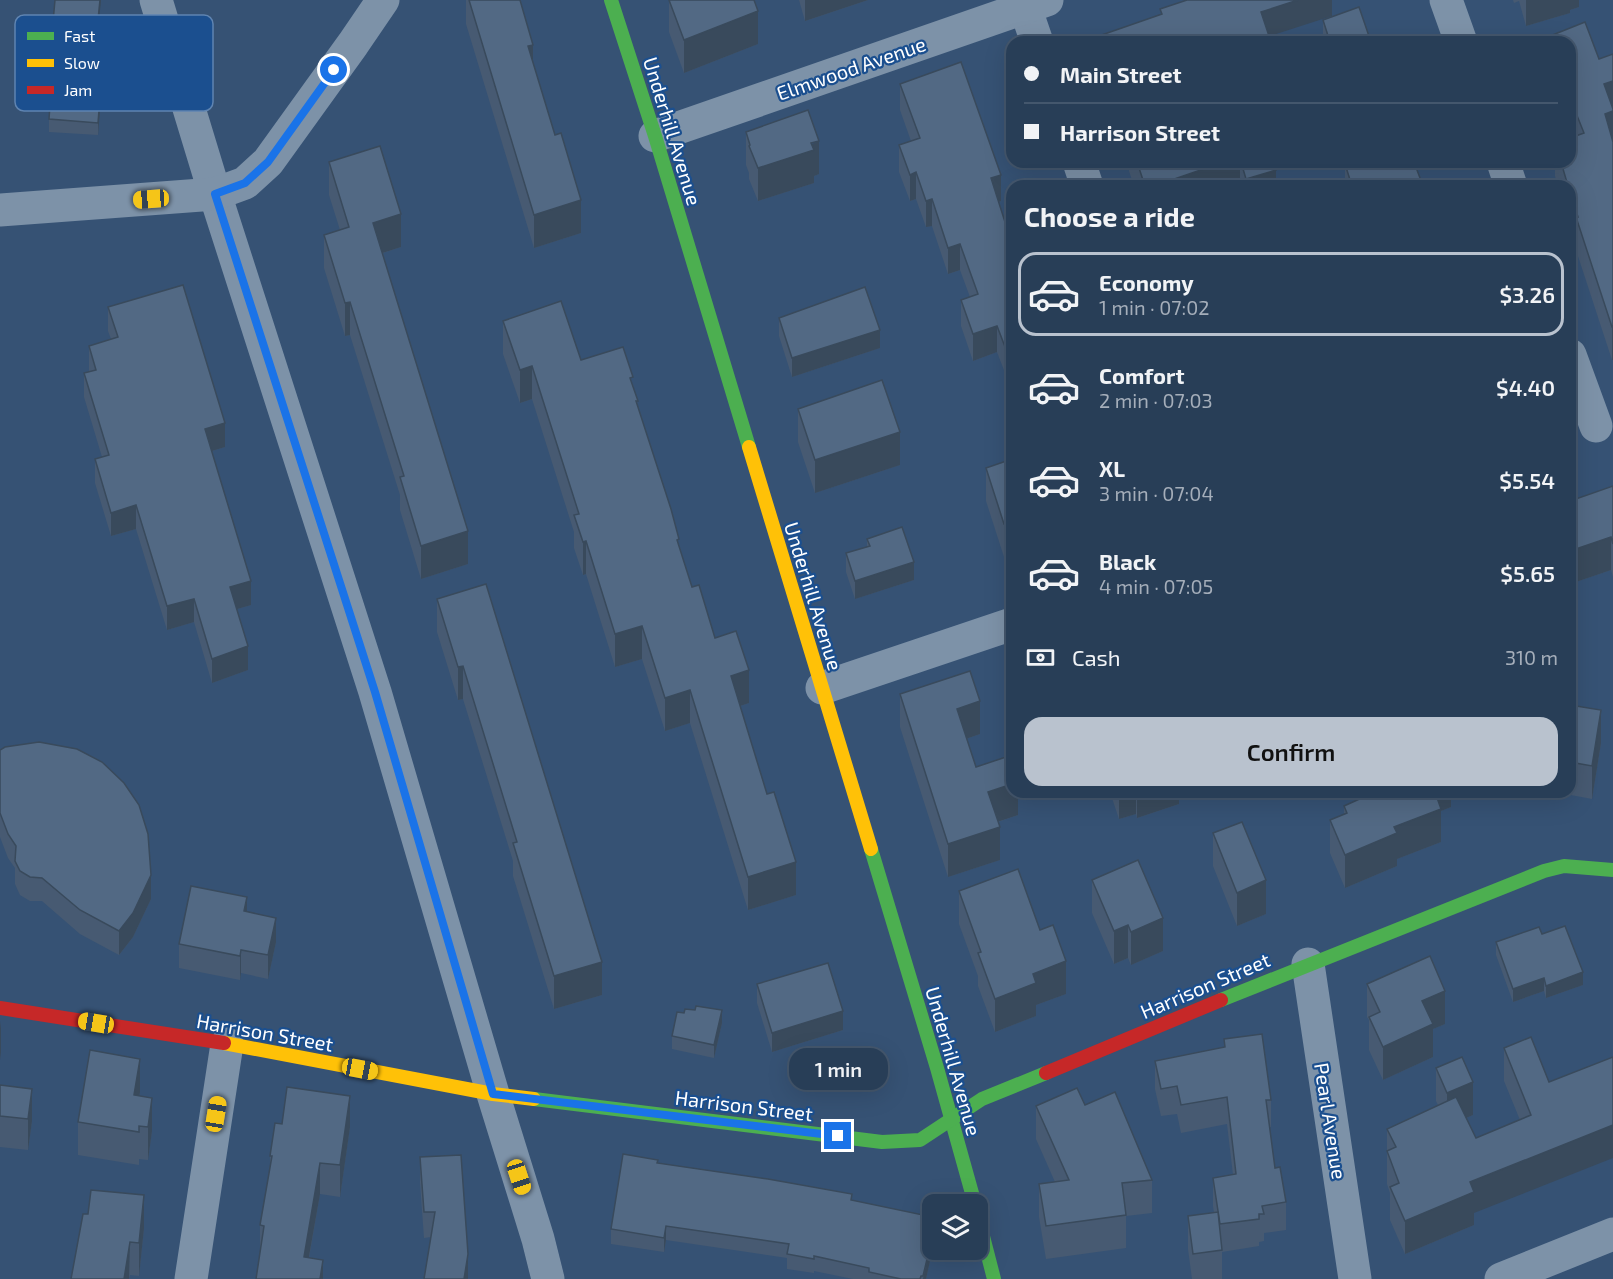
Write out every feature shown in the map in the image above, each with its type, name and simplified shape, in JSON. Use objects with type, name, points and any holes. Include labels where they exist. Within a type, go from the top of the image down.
[{"type":"street","points":[[156,0],[161,15]]},
{"type":"street","points":[[0,210],[215,194],[245,183],[268,162],[383,0]]},
{"type":"street","name":"Underhill Avenue","points":[[611,0],[655,136],[822,688],[972,1194]]},
{"type":"street","points":[[1446,0],[1459,36]]},
{"type":"street","points":[[1036,4],[1037,36]]},
{"type":"street","name":"Elmwood Avenue","points":[[655,136],[1036,4]]},
{"type":"street","points":[[190,111],[375,692],[548,1279]]},
{"type":"street","points":[[1576,374],[1593,427]]},
{"type":"street","points":[[822,688],[1006,626]]},
{"type":"street","name":"Harrison Street","points":[[0,1008],[226,1044],[493,1094],[882,1142],[921,1140],[982,1099],[1308,964],[1544,871],[1564,866],[1613,870]]},
{"type":"street","name":"Pearl Avenue","points":[[1308,964],[1355,1279]]},
{"type":"street","points":[[191,1279],[226,1044]]},
{"type":"street","points":[[1501,1279],[1613,1234]]},
{"type":"street","points":[[988,1256],[994,1279]]},
{"type":"building","points":[[55,0],[100,0],[98,15],[54,15]]},
{"type":"building","points":[[469,0],[520,0],[533,45],[528,46],[555,135],[561,133],[581,200],[534,215]]},
{"type":"building","points":[[669,0],[754,0],[758,11],[684,40]]},
{"type":"building","points":[[1187,0],[1298,0],[1261,12],[1269,36],[1099,36],[1162,14],[1160,9]]},
{"type":"building","points":[[1359,7],[1369,36],[1328,36],[1323,20]]},
{"type":"building","points":[[1585,22],[1599,59],[1613,54],[1613,81],[1604,84],[1613,109],[1605,114],[1613,142],[1613,327],[1576,217],[1578,217],[1576,180],[1566,180],[1563,168],[1576,168],[1576,136],[1584,133],[1576,113],[1576,36],[1550,36]]},
{"type":"building","points":[[961,62],[1001,175],[991,178],[1006,225],[1006,349],[997,326],[973,334],[961,300],[978,294],[960,244],[948,248],[932,199],[926,201],[916,172],[910,175],[899,145],[920,138],[900,84]]},
{"type":"building","points":[[808,110],[819,141],[811,143],[814,150],[758,168],[746,132]]},
{"type":"building","points":[[50,111],[99,111],[98,123],[49,119]]},
{"type":"building","points":[[380,146],[401,214],[373,223],[468,531],[421,546],[400,477],[404,476],[350,302],[345,303],[324,235],[349,227],[329,162]]},
{"type":"building","points":[[1139,168],[1206,168],[1172,180],[1143,180]]},
{"type":"building","points":[[1243,168],[1275,168],[1276,170],[1246,179]]},
{"type":"building","points":[[1346,168],[1416,168],[1421,180],[1350,180]]},
{"type":"building","points":[[183,285],[225,423],[205,429],[251,581],[230,587],[248,646],[212,659],[194,599],[167,606],[136,505],[111,513],[95,459],[109,455],[84,373],[96,370],[89,346],[118,337],[108,307]]},
{"type":"building","points":[[865,287],[880,330],[792,358],[779,318]]},
{"type":"building","points":[[561,301],[581,360],[623,347],[633,377],[630,378],[638,401],[636,401],[671,509],[679,539],[677,540],[692,587],[699,585],[715,638],[736,631],[749,670],[731,676],[767,794],[774,792],[796,862],[748,877],[690,690],[665,698],[642,626],[615,634],[586,541],[583,542],[574,515],[579,514],[532,366],[520,370],[503,321]]},
{"type":"building","points":[[882,380],[900,432],[815,460],[798,409]]},
{"type":"building","points":[[1006,461],[1006,523],[1004,524],[986,468]]},
{"type":"building","points":[[1613,486],[1613,544],[1611,537],[1576,549],[1576,499]]},
{"type":"building","points":[[902,527],[914,562],[855,581],[846,553],[870,546],[867,539]]},
{"type":"building","points":[[486,584],[602,962],[554,976],[513,843],[517,842],[463,666],[458,667],[437,599]]},
{"type":"building","points":[[970,671],[980,701],[957,709],[976,767],[1006,757],[1006,786],[988,792],[1000,827],[948,844],[900,694]]},
{"type":"building","points":[[1576,706],[1601,710],[1592,766],[1576,763]]},
{"type":"building","points":[[39,742],[77,749],[102,762],[124,783],[139,805],[148,834],[151,875],[133,913],[119,931],[80,910],[42,878],[30,877],[20,871],[15,861],[16,846],[8,834],[0,813],[0,750],[5,747]]},
{"type":"building","points":[[1362,798],[1437,798],[1441,809],[1394,827],[1397,833],[1345,855],[1330,820],[1347,813],[1344,806]]},
{"type":"building","points":[[1242,822],[1266,880],[1237,893],[1213,833]]},
{"type":"building","points":[[1138,860],[1163,918],[1131,932],[1128,925],[1114,931],[1092,880]]},
{"type":"building","points":[[1018,869],[1040,930],[1053,925],[1066,961],[1033,974],[1036,983],[995,999],[959,891]]},
{"type":"building","points":[[191,886],[247,897],[244,911],[276,918],[268,955],[241,950],[240,956],[179,944]]},
{"type":"building","points":[[1565,926],[1583,972],[1546,986],[1544,978],[1513,989],[1496,942],[1539,927],[1542,934]]},
{"type":"building","points":[[1430,956],[1445,991],[1422,1001],[1433,1024],[1383,1047],[1369,1017],[1380,1012],[1367,984]]},
{"type":"building","points":[[828,963],[843,1011],[772,1033],[757,984]]},
{"type":"building","points":[[696,1006],[722,1010],[714,1045],[672,1036],[677,1012],[684,1013],[685,1009],[695,1010]]},
{"type":"building","points":[[1262,1034],[1271,1100],[1266,1100],[1275,1168],[1280,1167],[1286,1202],[1262,1206],[1264,1214],[1259,1214],[1259,1219],[1220,1224],[1213,1178],[1236,1174],[1227,1097],[1181,1105],[1177,1086],[1161,1089],[1155,1061],[1225,1047],[1224,1039]]},
{"type":"building","points":[[1531,1037],[1549,1082],[1613,1057],[1613,1125],[1470,1182],[1474,1192],[1405,1221],[1390,1187],[1399,1183],[1387,1151],[1396,1147],[1387,1129],[1456,1097],[1476,1138],[1531,1115],[1504,1048]]},
{"type":"building","points":[[90,1050],[140,1059],[134,1095],[152,1098],[148,1127],[139,1126],[139,1132],[78,1122]]},
{"type":"building","points":[[1462,1057],[1473,1082],[1447,1093],[1436,1068]]},
{"type":"building","points":[[0,1085],[32,1089],[28,1119],[0,1116]]},
{"type":"building","points":[[287,1087],[350,1096],[340,1165],[320,1163],[304,1257],[323,1260],[320,1279],[256,1279],[264,1226],[260,1225],[272,1156],[270,1156],[275,1123],[282,1124]]},
{"type":"building","points":[[1077,1088],[1085,1105],[1115,1092],[1152,1180],[1122,1183],[1126,1215],[1046,1226],[1039,1184],[1069,1180],[1036,1106]]},
{"type":"building","points":[[623,1154],[658,1160],[657,1163],[852,1194],[851,1200],[922,1215],[922,1260],[927,1260],[923,1276],[920,1279],[901,1279],[869,1272],[869,1268],[814,1256],[814,1259],[787,1254],[789,1244],[666,1226],[664,1238],[611,1229]]},
{"type":"building","points":[[461,1155],[468,1254],[464,1279],[424,1279],[435,1212],[424,1212],[420,1157]]},
{"type":"building","points":[[91,1190],[144,1195],[139,1243],[130,1242],[124,1279],[71,1279],[83,1214],[88,1214]]},
{"type":"building","points":[[1218,1212],[1222,1250],[1193,1254],[1188,1216]]},
{"type":"traffic: fast","points":[[611,0],[655,136],[749,447]]},
{"type":"traffic: fast","points":[[871,849],[972,1194]]},
{"type":"traffic: fast","points":[[1221,1000],[1544,871],[1564,866],[1613,870]]},
{"type":"traffic: fast","points":[[534,1099],[882,1142],[920,1140],[982,1099],[1046,1073]]},
{"type":"traffic: fast","points":[[988,1256],[994,1279]]},
{"type":"traffic: slow","points":[[749,447],[871,849]]},
{"type":"traffic: slow","points":[[224,1043],[493,1094],[534,1099]]},
{"type":"traffic: jam","points":[[1046,1073],[1221,1000]]},
{"type":"traffic: jam","points":[[0,1008],[224,1043]]},
{"type":"route","points":[[334,70],[268,162],[245,183],[215,194],[375,692],[493,1094],[838,1136]]}]
